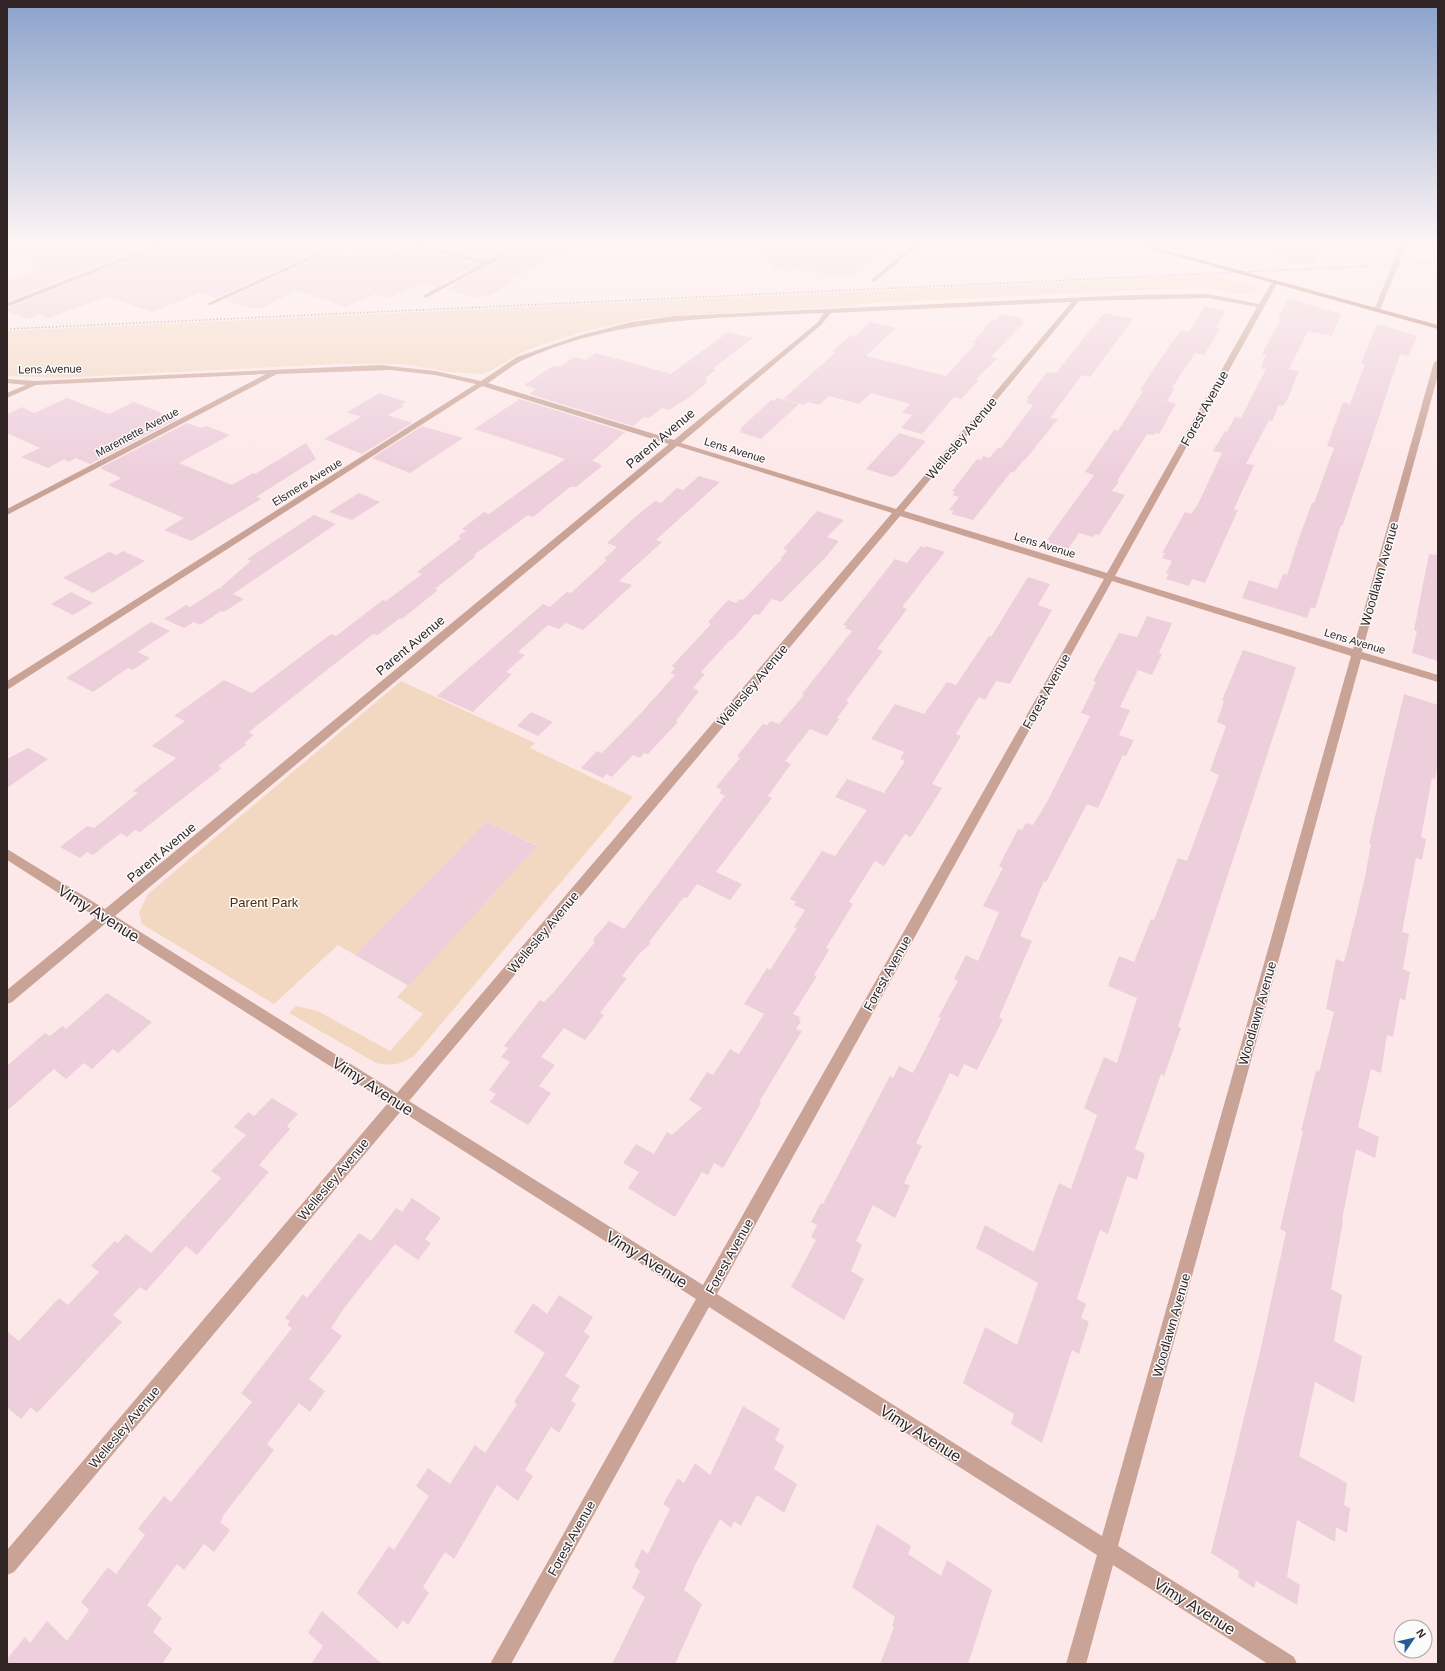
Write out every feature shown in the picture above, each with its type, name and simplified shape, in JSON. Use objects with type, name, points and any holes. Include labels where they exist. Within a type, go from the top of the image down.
[{"type":"main road","points":[[1420,322],[1438,327]]},
{"type":"street","name":"Elsmere Avenue","points":[[7,686],[520,359],[580,337],[632,324],[647,322]]},
{"type":"street","name":"Parent Avenue","points":[[7,998],[821,322]]},
{"type":"street","name":"Wellesley Avenue","points":[[7,1565],[1059,322]]},
{"type":"street","name":"Forest Avenue","points":[[500,1664],[1252,322]]},
{"type":"street","name":"Woodlawn Avenue","points":[[1076,1664],[1438,362]]},
{"type":"street","name":"Lens Avenue","points":[[7,381],[36,383],[380,367],[440,373],[481,384],[1438,679]]},
{"type":"street","name":"Marentette Avenue","points":[[7,512],[278,372]]},
{"type":"street","points":[[7,396],[36,383]]},
{"type":"street","name":"Vimy Avenue","points":[[7,854],[1287,1664]]},
{"type":"green space","points":[[202,322],[628,322],[586,331],[537,346],[482,374],[451,372],[402,364],[337,364],[55,378],[7,376],[7,331]]},
{"type":"green space","name":"Parent Park","points":[[401,681],[535,743],[530,748],[633,797],[414,1056],[400,1063],[387,1064],[376,1063],[289,1013],[296,1006],[318,1011],[390,1051],[423,1014],[397,997],[536,845],[486,821],[355,955],[338,945],[274,1004],[142,924],[139,912],[148,894]]},
{"type":"building","points":[[870,322],[896,328],[866,356],[946,376],[976,343],[972,343],[990,322],[1024,322],[991,357],[997,359],[976,379],[979,380],[961,399],[954,397],[922,434],[901,428],[912,415],[902,413],[910,404],[871,393],[859,404],[829,396],[819,405],[808,402],[804,405],[783,399],[836,352],[832,351],[851,335],[855,336]]},
{"type":"building","points":[[1097,322],[1131,322],[1090,377],[1082,375],[1050,418],[1058,419],[1025,460],[1014,472],[1011,472],[973,520],[951,514],[954,511],[949,510],[959,497],[952,495],[955,492],[952,491],[977,459],[981,460],[983,456],[989,458],[998,448],[1001,448],[1033,405],[1026,403],[1029,399],[1026,399],[1047,372],[1056,373]]},
{"type":"building","points":[[1195,322],[1219,322],[1216,327],[1220,328],[1204,355],[1195,353],[1172,388],[1174,389],[1167,401],[1176,404],[1159,434],[1147,434],[1117,481],[1119,481],[1112,491],[1125,495],[1099,535],[1095,534],[1093,537],[1079,533],[1068,549],[1048,543],[1050,540],[1047,540],[1094,475],[1085,472],[1114,430],[1118,431],[1143,391],[1140,390],[1153,370],[1181,330],[1189,332]]},
{"type":"building","points":[[1279,322],[1338,322],[1332,336],[1308,331],[1289,369],[1299,371],[1288,398],[1283,406],[1279,405],[1272,421],[1269,420],[1246,464],[1254,465],[1234,509],[1238,510],[1205,583],[1192,579],[1189,586],[1166,579],[1169,574],[1166,573],[1172,561],[1162,558],[1165,553],[1162,553],[1185,512],[1191,514],[1198,504],[1222,453],[1213,451],[1225,431],[1227,432],[1235,417],[1241,418],[1266,369],[1261,368],[1266,355],[1262,354]]},
{"type":"building","points":[[1377,324],[1417,336],[1409,356],[1400,354],[1343,525],[1341,525],[1315,609],[1311,607],[1307,618],[1242,598],[1249,580],[1277,589],[1283,574],[1287,575],[1299,538],[1312,503],[1314,503],[1334,448],[1327,446],[1343,402],[1350,404],[1365,364],[1361,364]]},
{"type":"building","points":[[728,332],[753,338],[713,369],[716,370],[705,378],[707,379],[705,381],[708,382],[688,398],[669,410],[662,408],[649,418],[644,417],[633,426],[529,394],[536,389],[524,385],[553,366],[559,367],[574,357],[586,360],[596,353],[671,374]]},
{"type":"building","points":[[380,393],[406,402],[400,405],[404,406],[388,415],[412,423],[362,454],[324,439],[361,417],[347,412]]},
{"type":"building","points":[[67,398],[109,414],[134,402],[177,419],[90,464],[76,458],[69,462],[64,459],[48,468],[21,457],[40,448],[7,433],[7,414],[22,407],[34,413]]},
{"type":"building","points":[[777,398],[799,404],[761,439],[739,432],[742,430],[740,429],[771,400],[774,401]]},
{"type":"building","points":[[520,399],[625,432],[592,461],[601,464],[599,465],[602,466],[576,487],[570,487],[533,517],[528,515],[474,555],[476,556],[435,589],[438,590],[402,619],[400,618],[378,635],[373,634],[318,677],[249,732],[254,735],[244,743],[247,744],[218,766],[222,768],[140,832],[135,830],[127,837],[121,833],[93,855],[87,852],[80,858],[60,847],[86,827],[88,826],[94,828],[138,793],[133,791],[176,758],[152,746],[185,721],[174,716],[224,680],[252,693],[331,634],[336,636],[383,600],[386,601],[422,574],[417,572],[461,538],[458,536],[466,531],[462,529],[484,512],[489,514],[565,459],[474,429]]},
{"type":"building","points":[[187,423],[201,428],[206,426],[230,435],[179,463],[232,485],[253,473],[255,474],[306,443],[316,459],[256,497],[261,499],[191,541],[164,530],[184,518],[108,485],[121,478],[100,468]]},
{"type":"building","points":[[422,426],[463,438],[410,473],[372,458]]},
{"type":"building","points":[[899,433],[926,441],[896,475],[891,477],[866,469]]},
{"type":"building","points":[[699,476],[720,482],[656,540],[662,542],[619,581],[632,585],[583,630],[566,623],[559,629],[548,625],[518,652],[525,655],[506,672],[512,674],[473,712],[437,696],[543,604],[550,607],[567,592],[571,593],[607,560],[604,559],[617,547],[607,543],[634,518],[655,501],[661,503],[677,488],[683,490]]},
{"type":"building","points":[[359,493],[380,502],[352,520],[329,512]]},
{"type":"building","points":[[817,511],[844,520],[827,537],[839,541],[826,557],[781,602],[772,599],[759,615],[755,614],[701,672],[705,674],[693,688],[699,691],[676,721],[678,722],[648,754],[644,753],[640,758],[633,755],[612,777],[606,774],[603,778],[581,768],[597,751],[602,753],[641,713],[675,675],[670,673],[675,668],[672,666],[711,624],[708,622],[728,600],[736,603],[740,599],[743,600],[782,559],[780,559],[788,550],[783,549]]},
{"type":"building","points":[[314,515],[336,524],[233,594],[244,599],[224,612],[221,611],[200,625],[194,622],[184,628],[164,619],[186,605],[190,607],[219,588],[222,589],[221,587],[251,561],[247,559]]},
{"type":"building","points":[[921,546],[924,548],[926,546],[945,552],[902,607],[907,609],[877,649],[883,651],[846,701],[849,702],[837,718],[839,719],[827,736],[810,729],[785,761],[791,764],[768,796],[772,798],[716,872],[742,884],[730,900],[697,884],[687,898],[684,897],[649,942],[651,943],[639,954],[622,976],[627,978],[600,1013],[604,1015],[585,1040],[564,1028],[541,1057],[555,1065],[539,1086],[551,1093],[528,1125],[490,1102],[496,1094],[489,1090],[510,1062],[501,1057],[508,1048],[504,1046],[540,1000],[544,1002],[554,992],[595,942],[593,941],[594,938],[609,921],[624,929],[725,796],[719,793],[722,790],[716,787],[740,758],[737,756],[763,724],[767,725],[771,721],[779,724],[804,695],[802,694],[852,631],[845,628],[847,626],[843,625],[895,559],[907,563]]},
{"type":"building","points":[[123,551],[145,561],[93,593],[63,578],[109,552],[116,555]]},
{"type":"building","points":[[1429,554],[1438,555],[1438,661],[1412,653],[1417,631],[1414,630]]},
{"type":"building","points":[[1028,577],[1050,584],[1038,605],[1052,610],[1010,684],[996,681],[985,700],[979,697],[956,734],[961,736],[932,784],[942,788],[913,834],[910,837],[905,834],[884,866],[875,861],[849,902],[853,904],[826,948],[829,950],[814,975],[817,976],[793,1014],[800,1017],[799,1019],[801,1021],[796,1029],[802,1031],[759,1102],[761,1103],[723,1168],[714,1163],[708,1175],[702,1172],[675,1217],[628,1188],[639,1172],[623,1163],[636,1144],[654,1154],[667,1132],[672,1135],[702,1108],[689,1100],[707,1072],[713,1075],[730,1049],[739,1054],[764,1014],[744,1004],[767,968],[770,970],[797,928],[794,927],[805,910],[794,905],[796,902],[790,899],[822,851],[835,856],[867,810],[835,797],[847,779],[884,793],[905,761],[900,759],[904,752],[871,739],[895,704],[924,714],[947,682],[956,685],[989,636],[991,637]]},
{"type":"building","points":[[71,592],[93,603],[73,615],[51,604]]},
{"type":"building","points":[[1147,616],[1172,623],[1159,653],[1162,654],[1152,675],[1138,670],[1120,707],[1130,710],[1119,735],[1134,740],[1126,756],[1123,755],[1098,808],[1087,804],[1046,882],[1044,881],[1020,936],[1032,941],[999,1017],[1003,1019],[977,1070],[964,1064],[958,1077],[950,1073],[916,1143],[922,1146],[904,1183],[910,1186],[895,1218],[873,1205],[856,1241],[862,1245],[851,1271],[864,1279],[844,1320],[791,1287],[816,1240],[811,1237],[817,1225],[811,1222],[821,1203],[823,1204],[890,1076],[893,1078],[899,1066],[913,1073],[941,1018],[938,1017],[958,981],[954,979],[966,955],[978,961],[999,912],[983,906],[1003,868],[999,866],[1018,829],[1022,830],[1026,823],[1033,825],[1047,802],[1090,716],[1081,713],[1096,682],[1093,681],[1119,633],[1137,637]]},
{"type":"building","points":[[151,622],[170,631],[138,652],[150,658],[133,670],[128,668],[93,692],[66,678]]},
{"type":"building","points":[[1243,650],[1296,667],[1178,1027],[1181,1028],[1164,1076],[1161,1074],[1135,1149],[1145,1154],[1137,1180],[1127,1176],[1108,1234],[1100,1230],[1077,1299],[1086,1304],[1081,1318],[1089,1322],[1079,1354],[1072,1350],[1042,1443],[1011,1424],[1014,1414],[963,1383],[985,1327],[1017,1345],[1038,1283],[976,1248],[985,1225],[1034,1252],[1059,1183],[1071,1189],[1097,1115],[1084,1108],[1104,1057],[1117,1063],[1137,998],[1108,986],[1119,956],[1134,962],[1151,919],[1154,920],[1178,858],[1187,861],[1219,775],[1210,771],[1226,726],[1217,722],[1224,701],[1222,700]]},
{"type":"building","points":[[1404,694],[1438,705],[1438,763],[1435,779],[1432,778],[1421,837],[1426,839],[1422,860],[1416,858],[1402,932],[1409,934],[1403,969],[1410,972],[1405,1001],[1400,998],[1393,1037],[1387,1035],[1381,1073],[1371,1069],[1358,1127],[1379,1137],[1375,1158],[1356,1149],[1342,1220],[1331,1289],[1342,1295],[1334,1341],[1362,1356],[1354,1403],[1315,1382],[1299,1456],[1347,1483],[1344,1505],[1350,1508],[1347,1533],[1336,1527],[1335,1542],[1297,1520],[1287,1577],[1300,1585],[1297,1605],[1256,1581],[1254,1588],[1238,1577],[1239,1571],[1211,1553],[1260,1352],[1286,1232],[1280,1229],[1303,1131],[1301,1131],[1316,1070],[1319,1072],[1334,1012],[1326,1009],[1336,959],[1344,962],[1348,947],[1364,882],[1371,844],[1369,843]]},
{"type":"building","points":[[531,712],[553,722],[538,736],[517,726]]},
{"type":"building","points":[[28,748],[48,759],[7,788],[7,759]]},
{"type":"building","points":[[486,821],[537,846],[409,986],[355,955]]},
{"type":"building","points":[[107,993],[152,1022],[118,1053],[113,1049],[92,1069],[84,1063],[66,1079],[54,1069],[7,1111],[7,1066],[45,1033],[50,1036],[62,1026],[66,1029]]},
{"type":"building","points":[[272,1098],[298,1114],[287,1126],[290,1129],[259,1165],[269,1172],[197,1255],[186,1246],[146,1291],[140,1287],[113,1315],[122,1322],[37,1413],[31,1407],[21,1419],[7,1407],[7,1331],[19,1341],[59,1298],[68,1305],[99,1272],[91,1266],[115,1241],[118,1243],[126,1234],[151,1253],[221,1178],[211,1171],[246,1135],[234,1127],[248,1112],[254,1116]]},
{"type":"building","points":[[412,1198],[441,1218],[425,1239],[431,1243],[418,1260],[395,1244],[344,1308],[331,1328],[342,1336],[309,1379],[325,1391],[310,1412],[299,1403],[267,1444],[274,1450],[222,1517],[223,1518],[220,1522],[230,1530],[214,1552],[204,1544],[184,1570],[177,1564],[147,1605],[162,1618],[153,1632],[172,1649],[162,1664],[7,1664],[7,1659],[25,1637],[30,1643],[47,1621],[67,1641],[89,1610],[81,1602],[108,1567],[116,1574],[145,1535],[138,1529],[164,1496],[171,1502],[252,1402],[241,1393],[292,1328],[287,1325],[290,1321],[285,1318],[303,1294],[307,1298],[359,1233],[371,1241],[396,1208],[402,1212]]},
{"type":"building","points":[[559,1295],[593,1317],[584,1332],[590,1336],[565,1376],[580,1386],[571,1401],[576,1404],[559,1433],[551,1427],[525,1470],[533,1476],[518,1501],[497,1485],[454,1559],[445,1552],[423,1587],[429,1593],[408,1625],[403,1620],[397,1629],[357,1593],[389,1546],[394,1550],[429,1496],[416,1486],[428,1468],[450,1484],[475,1445],[485,1453],[517,1404],[514,1402],[545,1353],[514,1332],[533,1303],[547,1314]]},
{"type":"building","points":[[743,1406],[780,1429],[775,1440],[784,1446],[774,1469],[797,1484],[784,1513],[757,1495],[741,1526],[734,1521],[731,1528],[720,1519],[695,1565],[684,1590],[702,1604],[675,1664],[612,1664],[645,1597],[632,1588],[640,1571],[634,1566],[642,1549],[648,1554],[670,1509],[663,1504],[678,1478],[684,1483],[695,1463],[710,1475]]},
{"type":"building","points":[[877,1524],[911,1546],[908,1554],[941,1576],[947,1560],[992,1590],[968,1664],[880,1664],[894,1627],[892,1626],[895,1617],[852,1587]]},
{"type":"building","points":[[322,1611],[382,1664],[311,1664],[323,1646],[308,1633]]},
{"type":"railway","points":[[7,329],[159,322]]}]
